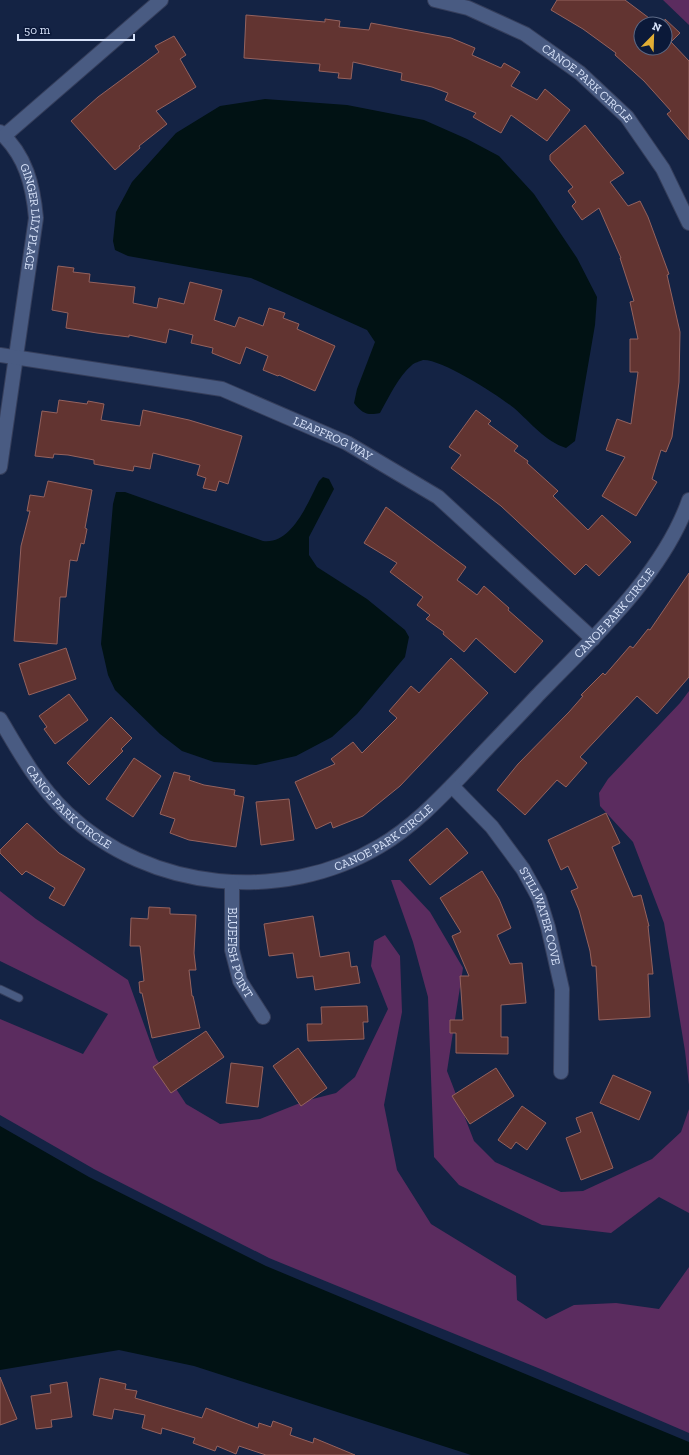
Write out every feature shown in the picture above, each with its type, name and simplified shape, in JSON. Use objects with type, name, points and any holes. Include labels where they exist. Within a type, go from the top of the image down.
[{"type":"street","points":[[2,134],[160,0]]},
{"type":"street","name":"CANOE PARK CIRCLE","points":[[435,0],[468,8],[526,34],[580,73],[627,117],[663,169],[689,223]]},
{"type":"street","name":"GINGER LILY PLACE","points":[[2,134],[23,161],[34,191],[36,218],[15,357]]},
{"type":"street","name":"LEAPFROG WAY","points":[[0,355],[222,390],[347,443],[438,497],[592,639]]},
{"type":"street","points":[[0,467],[15,357]]},
{"type":"street","name":"CANOE PARK CIRCLE","points":[[0,719],[34,777],[67,814],[105,843],[140,862],[183,875],[232,884],[275,881],[327,871],[380,847],[418,820],[452,786],[592,639],[642,583],[669,544],[689,500]]},
{"type":"street","name":"STILLWATER COVE","points":[[452,786],[492,827],[523,869],[538,898],[548,927],[562,989],[561,1072]]},
{"type":"street","name":"BLUEFISH POINT","points":[[232,884],[232,950],[240,981],[263,1017]]},
{"type":"lane","points":[[0,989],[19,998]]},
{"type":"shaded area","points":[[663,0],[689,0],[689,25]]},
{"type":"shaded area","points":[[265,99],[347,105],[424,120],[467,139],[499,156],[534,194],[577,258],[597,297],[595,325],[575,441],[566,448],[558,445],[538,431],[514,408],[484,387],[443,365],[432,361],[423,360],[413,364],[402,375],[380,413],[365,413],[354,403],[357,389],[375,342],[367,330],[251,278],[128,256],[115,250],[113,241],[116,212],[132,182],[176,133],[220,106]]},
{"type":"shaded area","points":[[323,477],[329,479],[334,489],[309,537],[309,555],[317,567],[367,599],[405,630],[409,637],[405,657],[357,714],[332,737],[296,756],[256,765],[214,762],[182,751],[160,734],[115,690],[108,675],[101,644],[113,504],[116,492],[125,492],[263,541],[273,540],[282,536],[291,529],[304,510],[319,481]]},
{"type":"shaded area","points":[[689,691],[689,1085],[685,1051],[664,923],[633,842],[600,806],[599,793],[608,779],[680,703]]},
{"type":"shaded area","points":[[391,880],[400,880],[430,912],[463,968],[447,1071],[474,1141],[495,1162],[561,1192],[583,1191],[652,1159],[681,1132],[689,1109],[689,1213],[659,1197],[611,1233],[542,1225],[459,1185],[434,1157],[428,997],[413,942]]},
{"type":"shaded area","points":[[0,891],[36,919],[128,980],[156,1058],[186,1104],[220,1124],[260,1119],[305,1101],[336,1093],[355,1077],[388,1009],[371,966],[374,941],[385,935],[400,956],[402,1012],[384,1105],[397,1170],[431,1224],[516,1276],[517,1300],[546,1319],[574,1305],[616,1303],[659,1309],[689,1267],[689,1433],[543,1370],[269,1258],[94,1169],[0,1115],[0,1019],[83,1054],[108,1014],[0,961]]},
{"type":"shaded area","points":[[0,1126],[89,1177],[266,1266],[689,1442],[689,1455],[471,1455],[194,1366],[119,1350],[0,1370]]},
{"type":"building","points":[[557,0],[625,0],[646,16],[633,16],[633,56],[673,56],[673,44],[689,61],[689,140],[667,114],[671,111],[644,81],[615,55],[616,53],[583,29],[551,10]]},
{"type":"building","points":[[246,15],[325,22],[325,19],[340,21],[339,27],[369,30],[371,23],[451,38],[475,48],[472,55],[501,68],[504,63],[520,72],[511,86],[537,100],[545,89],[570,110],[547,141],[511,115],[501,133],[473,117],[476,113],[445,100],[448,93],[432,87],[401,80],[402,73],[353,62],[351,79],[338,78],[339,73],[319,71],[320,64],[244,58]]},
{"type":"building","points":[[673,26],[680,33],[673,40]]},
{"type":"building","points":[[174,36],[186,55],[180,59],[196,87],[156,111],[167,124],[139,146],[140,148],[115,170],[71,121],[98,97],[159,52],[155,46]]},
{"type":"building","points":[[585,125],[624,173],[610,182],[628,206],[640,201],[648,217],[669,274],[667,275],[680,332],[679,382],[672,437],[666,452],[661,450],[652,479],[657,482],[636,516],[602,496],[625,457],[606,450],[617,419],[631,424],[638,372],[630,372],[630,339],[638,339],[630,302],[634,301],[621,258],[599,208],[582,220],[572,206],[576,202],[568,191],[573,187],[550,160],[550,155]]},
{"type":"building","points":[[58,266],[74,268],[73,272],[90,274],[89,282],[135,287],[133,303],[157,308],[159,298],[184,304],[190,282],[222,290],[214,320],[235,327],[239,317],[263,326],[269,308],[285,313],[283,318],[299,324],[297,329],[335,346],[315,391],[279,375],[278,376],[263,370],[268,356],[246,347],[240,364],[212,353],[213,348],[191,343],[193,335],[169,329],[166,343],[129,335],[129,337],[66,328],[68,313],[52,310]]},
{"type":"building","points":[[59,400],[87,404],[88,401],[104,404],[101,420],[140,426],[143,410],[189,420],[242,436],[228,484],[219,481],[216,491],[203,488],[206,478],[197,475],[200,465],[153,453],[150,469],[134,466],[133,471],[94,464],[94,460],[68,455],[54,454],[53,458],[35,456],[42,411],[57,413]]},
{"type":"building","points":[[476,410],[491,421],[488,424],[518,446],[514,451],[528,461],[527,463],[558,491],[553,496],[588,530],[602,515],[631,542],[599,576],[586,564],[575,575],[501,506],[451,468],[461,455],[449,447]]},
{"type":"building","points":[[48,481],[92,490],[85,528],[87,529],[84,544],[81,543],[77,561],[70,560],[66,597],[60,597],[57,644],[14,641],[21,546],[30,511],[27,511],[30,495],[44,497]]},
{"type":"building","points":[[386,507],[466,567],[457,580],[477,595],[484,586],[543,641],[515,673],[476,638],[464,652],[443,634],[444,632],[426,619],[430,615],[417,605],[423,597],[390,572],[397,563],[364,543]]},
{"type":"building","points":[[689,573],[689,677],[657,714],[637,696],[580,757],[587,763],[566,787],[557,780],[525,815],[497,790],[518,764],[569,712],[583,696],[581,695],[603,673],[605,675],[630,646],[633,648],[648,629],[650,630]]},
{"type":"building","points":[[66,648],[76,679],[29,695],[19,664]]},
{"type":"building","points":[[451,658],[488,693],[400,786],[363,816],[333,828],[331,822],[316,829],[295,782],[335,764],[331,759],[353,742],[362,753],[397,718],[389,711],[411,686],[419,693]]},
{"type":"building","points":[[69,694],[88,720],[55,744],[44,729],[47,727],[39,716]]},
{"type":"building","points":[[111,717],[132,738],[121,749],[123,751],[89,785],[67,763]]},
{"type":"building","points":[[134,758],[161,776],[133,817],[106,799]]},
{"type":"building","points":[[174,772],[190,776],[189,780],[204,785],[235,790],[234,795],[244,797],[236,847],[189,840],[170,833],[175,819],[160,814]]},
{"type":"building","points":[[289,799],[294,840],[261,845],[256,802]]},
{"type":"building","points":[[606,813],[620,843],[612,847],[633,897],[641,895],[649,926],[653,974],[648,974],[650,1017],[599,1020],[596,966],[592,966],[590,951],[579,910],[571,891],[578,888],[568,866],[561,870],[548,840]]},
{"type":"building","points":[[27,823],[59,853],[85,869],[64,906],[49,898],[55,888],[26,871],[22,875],[0,853],[0,850]]},
{"type":"building","points":[[447,828],[468,853],[430,885],[409,860]]},
{"type":"building","points":[[482,871],[499,899],[511,928],[497,935],[510,964],[522,963],[526,1003],[501,1005],[501,1037],[508,1037],[508,1054],[456,1053],[456,1033],[450,1033],[450,1020],[463,1020],[460,976],[469,976],[452,936],[461,932],[440,898]]},
{"type":"building","points":[[149,907],[170,908],[170,914],[196,915],[194,953],[196,970],[189,970],[192,996],[200,1028],[152,1038],[142,993],[140,993],[139,982],[144,981],[140,946],[130,946],[131,918],[148,919]]},
{"type":"building","points":[[313,916],[320,957],[349,952],[351,967],[357,966],[360,983],[315,990],[313,976],[297,978],[293,953],[269,956],[264,924]]},
{"type":"building","points":[[367,1006],[368,1022],[363,1022],[364,1039],[308,1041],[307,1024],[322,1024],[321,1007]]},
{"type":"building","points":[[206,1031],[224,1057],[171,1093],[153,1067]]},
{"type":"building","points":[[298,1048],[327,1088],[301,1106],[273,1066]]},
{"type":"building","points":[[231,1063],[263,1067],[258,1107],[226,1103]]},
{"type":"building","points":[[496,1068],[514,1096],[470,1124],[452,1096]]},
{"type":"building","points":[[613,1075],[651,1092],[639,1120],[600,1103]]},
{"type":"building","points":[[522,1106],[546,1123],[527,1150],[516,1142],[511,1149],[498,1140]]},
{"type":"building","points":[[592,1112],[613,1168],[581,1180],[566,1138],[581,1132],[576,1118]]},
{"type":"building","points":[[0,1377],[17,1419],[0,1425]]},
{"type":"building","points":[[100,1378],[126,1384],[125,1389],[137,1391],[135,1398],[202,1418],[206,1408],[258,1428],[259,1423],[271,1427],[273,1421],[292,1428],[290,1435],[313,1443],[314,1438],[355,1455],[266,1455],[239,1446],[236,1454],[217,1446],[215,1451],[193,1443],[195,1438],[162,1428],[161,1434],[142,1428],[145,1415],[114,1409],[112,1419],[93,1415]]},
{"type":"building","points":[[67,1382],[72,1417],[51,1420],[52,1427],[36,1429],[31,1396],[51,1393],[50,1385]]}]
